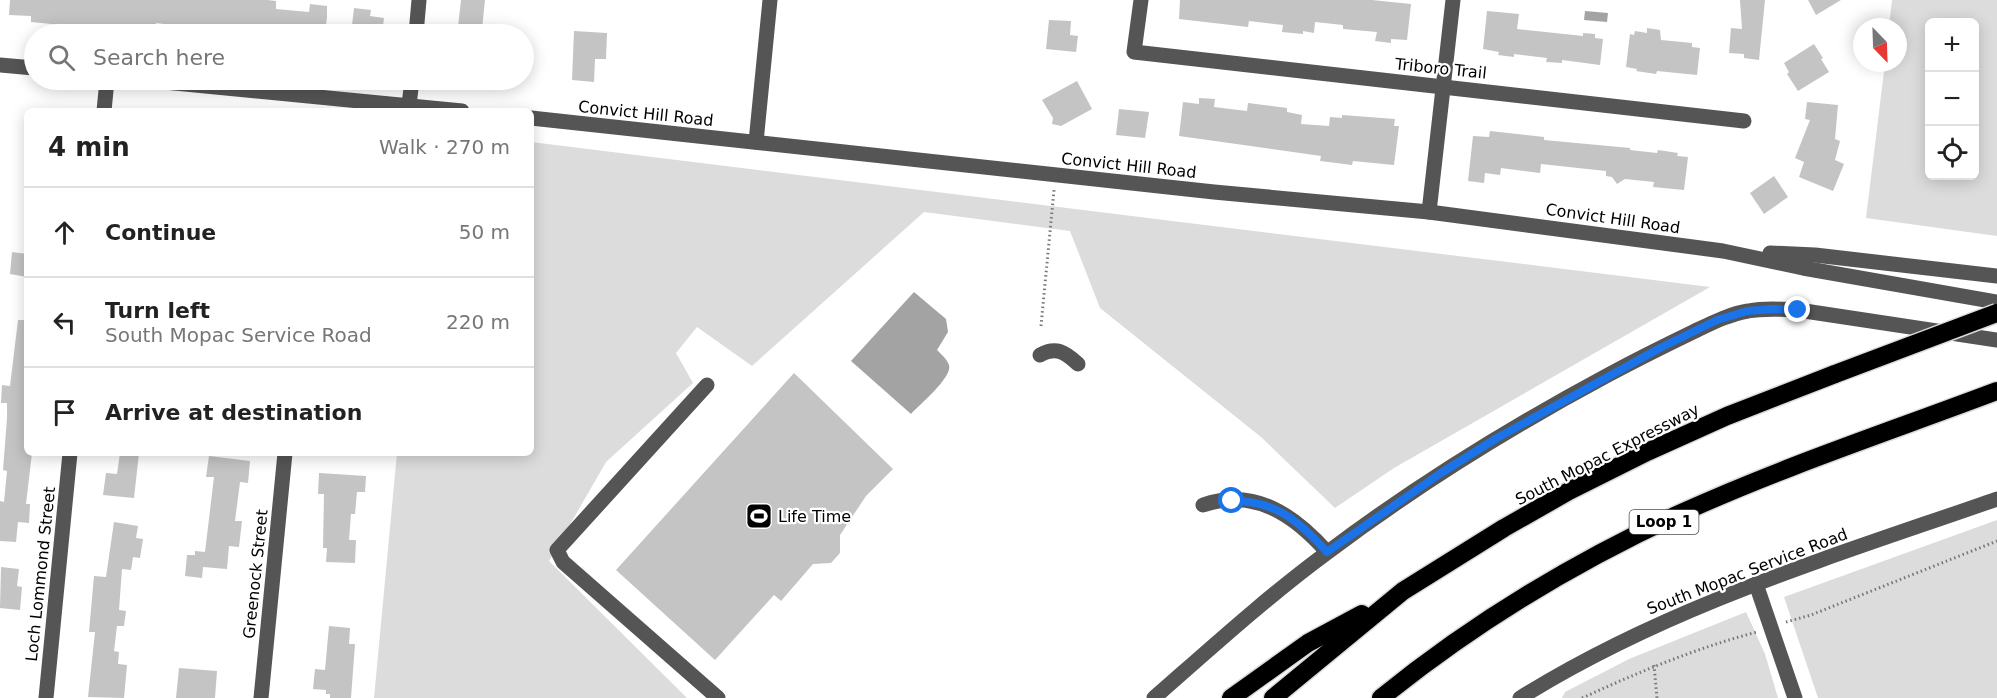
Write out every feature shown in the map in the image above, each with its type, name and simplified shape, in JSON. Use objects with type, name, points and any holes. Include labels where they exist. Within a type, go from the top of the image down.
[{"type":"highway","name":"South Mopac Expressway","points":[[1273,698],[1403,591],[1504,528],[1569,491],[1727,416],[1997,313]]},
{"type":"highway","name":"Loop 1","points":[[1381,698],[1480,626],[1539,589],[1605,551],[1677,515],[1757,480],[1997,391]]},
{"type":"highway","points":[[1231,698],[1308,643],[1403,591]]},
{"type":"street","points":[[417,24],[419,0]]},
{"type":"street","points":[[756,142],[770,0]]},
{"type":"street","name":"Triboro Trail","points":[[1141,0],[1134,52],[1744,121]]},
{"type":"street","points":[[1429,212],[1453,0]]},
{"type":"street","points":[[0,64],[24,67]]},
{"type":"street","points":[[104,108],[106,90]]},
{"type":"street","points":[[214,90],[319,105],[410,105],[436,108]]},
{"type":"street","points":[[410,105],[411,90]]},
{"type":"street","name":"Convict Hill Road","points":[[534,118],[1202,191],[1429,212],[1723,251],[1997,302]]},
{"type":"street","name":"Convict Hill Road","points":[[1723,251],[1815,255],[1997,276]]},
{"type":"street","points":[[1154,698],[1254,610],[1327,552],[1432,479],[1497,438],[1660,348],[1717,320],[1747,311],[1798,310],[1997,340]]},
{"type":"street","points":[[1040,355],[1052,349],[1059,350],[1078,364]]},
{"type":"street","points":[[707,385],[557,550],[563,562],[718,698]]},
{"type":"street","name":"Loch Lommond Street","points":[[46,698],[70,456]]},
{"type":"street","name":"Greenock Street","points":[[261,698],[285,456]]},
{"type":"street","name":"South Mopac Service Road","points":[[1520,698],[1595,654],[1647,629],[1756,584],[1997,499]]},
{"type":"street","points":[[1203,505],[1212,502],[1241,501],[1256,503],[1282,512],[1307,531],[1327,552]]},
{"type":"street","points":[[1756,584],[1795,698]]},
{"type":"path","points":[[1041,326],[1054,190]]},
{"type":"path","points":[[1789,621],[1811,615],[1997,541]]},
{"type":"path","points":[[1582,698],[1654,665],[1712,644],[1762,630]]},
{"type":"path","points":[[1654,665],[1658,698]]},
{"type":"shaded area","points":[[1892,0],[1997,0],[1997,236],[1866,218],[1884,72],[1907,72],[1907,18],[1890,18]]},
{"type":"shaded area","points":[[1585,11],[1608,13],[1607,22],[1584,20]]},
{"type":"shaded area","points":[[534,142],[1710,287],[1394,468],[1335,508],[1261,437],[1100,308],[1070,231],[924,212],[752,366],[697,327],[676,353],[693,383],[606,462],[549,561],[687,698],[374,698],[397,456],[534,456]]},
{"type":"shaded area","points":[[914,292],[946,319],[948,332],[937,350],[949,365],[949,370],[941,383],[911,414],[851,361]]},
{"type":"shaded area","points":[[1997,520],[1997,698],[1818,698],[1784,597]]},
{"type":"shaded area","points":[[1746,612],[1765,654],[1778,698],[1562,698],[1565,692],[1629,659]]},
{"type":"building","points":[[10,0],[267,0],[276,1],[276,9],[309,12],[310,4],[327,6],[326,24],[51,24],[31,22],[31,16],[9,15]]},
{"type":"building","points":[[461,0],[485,0],[483,24],[458,24]]},
{"type":"building","points":[[1180,0],[1372,0],[1411,4],[1407,40],[1391,39],[1391,43],[1375,41],[1377,32],[1343,29],[1343,25],[1315,22],[1314,33],[1303,31],[1303,34],[1282,32],[1283,25],[1249,21],[1248,27],[1179,19]]},
{"type":"building","points":[[1740,0],[1765,0],[1759,60],[1744,58],[1744,54],[1729,53],[1731,28],[1742,29]]},
{"type":"building","points":[[1808,0],[1841,0],[1816,15]]},
{"type":"building","points":[[354,8],[371,10],[370,16],[384,18],[383,24],[352,24]]},
{"type":"building","points":[[1487,11],[1519,14],[1517,29],[1583,36],[1583,33],[1595,34],[1595,38],[1603,39],[1600,65],[1562,60],[1562,63],[1546,62],[1547,58],[1514,54],[1514,57],[1498,55],[1499,52],[1483,49]]},
{"type":"building","points":[[1049,20],[1071,21],[1070,35],[1078,36],[1076,52],[1046,49]]},
{"type":"building","points":[[1647,28],[1660,30],[1661,40],[1692,43],[1692,47],[1700,48],[1697,75],[1657,71],[1656,74],[1626,67],[1630,34],[1634,35],[1635,31],[1647,33]]},
{"type":"building","points":[[574,31],[607,33],[606,59],[595,59],[594,82],[572,80]]},
{"type":"building","points":[[1814,44],[1829,72],[1798,91],[1787,74],[1789,72],[1784,63]]},
{"type":"building","points":[[1077,81],[1092,109],[1061,126],[1052,124],[1053,118],[1042,100]]},
{"type":"building","points":[[1199,98],[1215,99],[1214,107],[1247,111],[1248,103],[1287,108],[1287,112],[1302,115],[1301,124],[1329,126],[1330,117],[1342,118],[1342,115],[1395,119],[1394,126],[1399,126],[1394,165],[1353,161],[1352,165],[1320,161],[1321,156],[1179,136],[1183,102],[1199,104]]},
{"type":"building","points":[[1807,102],[1838,105],[1835,139],[1840,141],[1835,160],[1844,164],[1833,191],[1799,177],[1804,162],[1795,158],[1810,120],[1805,119]]},
{"type":"building","points":[[1119,109],[1149,112],[1145,138],[1116,135]]},
{"type":"building","points":[[1490,131],[1544,137],[1544,140],[1630,148],[1630,150],[1657,153],[1658,150],[1678,153],[1677,156],[1688,157],[1684,190],[1653,187],[1654,182],[1625,179],[1617,184],[1612,177],[1606,176],[1606,171],[1541,164],[1540,173],[1501,168],[1500,175],[1485,173],[1484,183],[1468,181],[1473,136],[1489,137]]},
{"type":"building","points":[[1774,176],[1788,197],[1764,214],[1750,193]]},
{"type":"building","points":[[12,252],[24,254],[24,276],[10,274]]},
{"type":"building","points":[[18,320],[24,320],[24,456],[32,456],[26,504],[30,504],[29,523],[18,522],[16,542],[0,541],[0,501],[4,502],[7,471],[3,470],[7,403],[1,403],[2,385],[10,386]]},
{"type":"building","name":"Life Time","points":[[794,373],[893,469],[866,496],[840,535],[840,553],[831,563],[813,564],[781,601],[774,595],[715,660],[616,570]]},
{"type":"building","points":[[120,456],[139,456],[134,498],[103,495],[106,473],[117,474]]},
{"type":"building","points":[[209,456],[250,461],[248,483],[240,482],[235,521],[242,521],[239,547],[229,546],[227,569],[203,567],[202,578],[185,576],[187,555],[195,555],[195,551],[205,552],[214,477],[206,477]]},
{"type":"building","points":[[319,473],[366,476],[365,492],[357,492],[355,514],[351,514],[349,540],[356,540],[355,563],[326,562],[327,548],[323,548],[324,494],[318,494]]},
{"type":"building","points":[[114,522],[138,526],[136,538],[143,539],[140,558],[133,557],[131,570],[122,569],[119,610],[126,611],[124,626],[117,626],[114,651],[119,652],[118,664],[127,665],[124,698],[88,697],[95,632],[89,632],[94,576],[106,577]]},
{"type":"building","points":[[1,567],[19,569],[17,586],[22,587],[20,610],[0,608]]},
{"type":"building","points":[[329,626],[350,628],[349,644],[355,644],[351,698],[330,698],[326,690],[313,689],[315,669],[325,670]]},
{"type":"building","points":[[179,668],[217,671],[215,698],[176,698]]},
{"type":"place","name":"Life Time","points":[[759,516]]},
{"type":"route","points":[[1232,501],[1256,503],[1282,512],[1307,531],[1327,552],[1441,473],[1497,438],[1585,387],[1660,348],[1717,320],[1747,311],[1798,310]]}]
